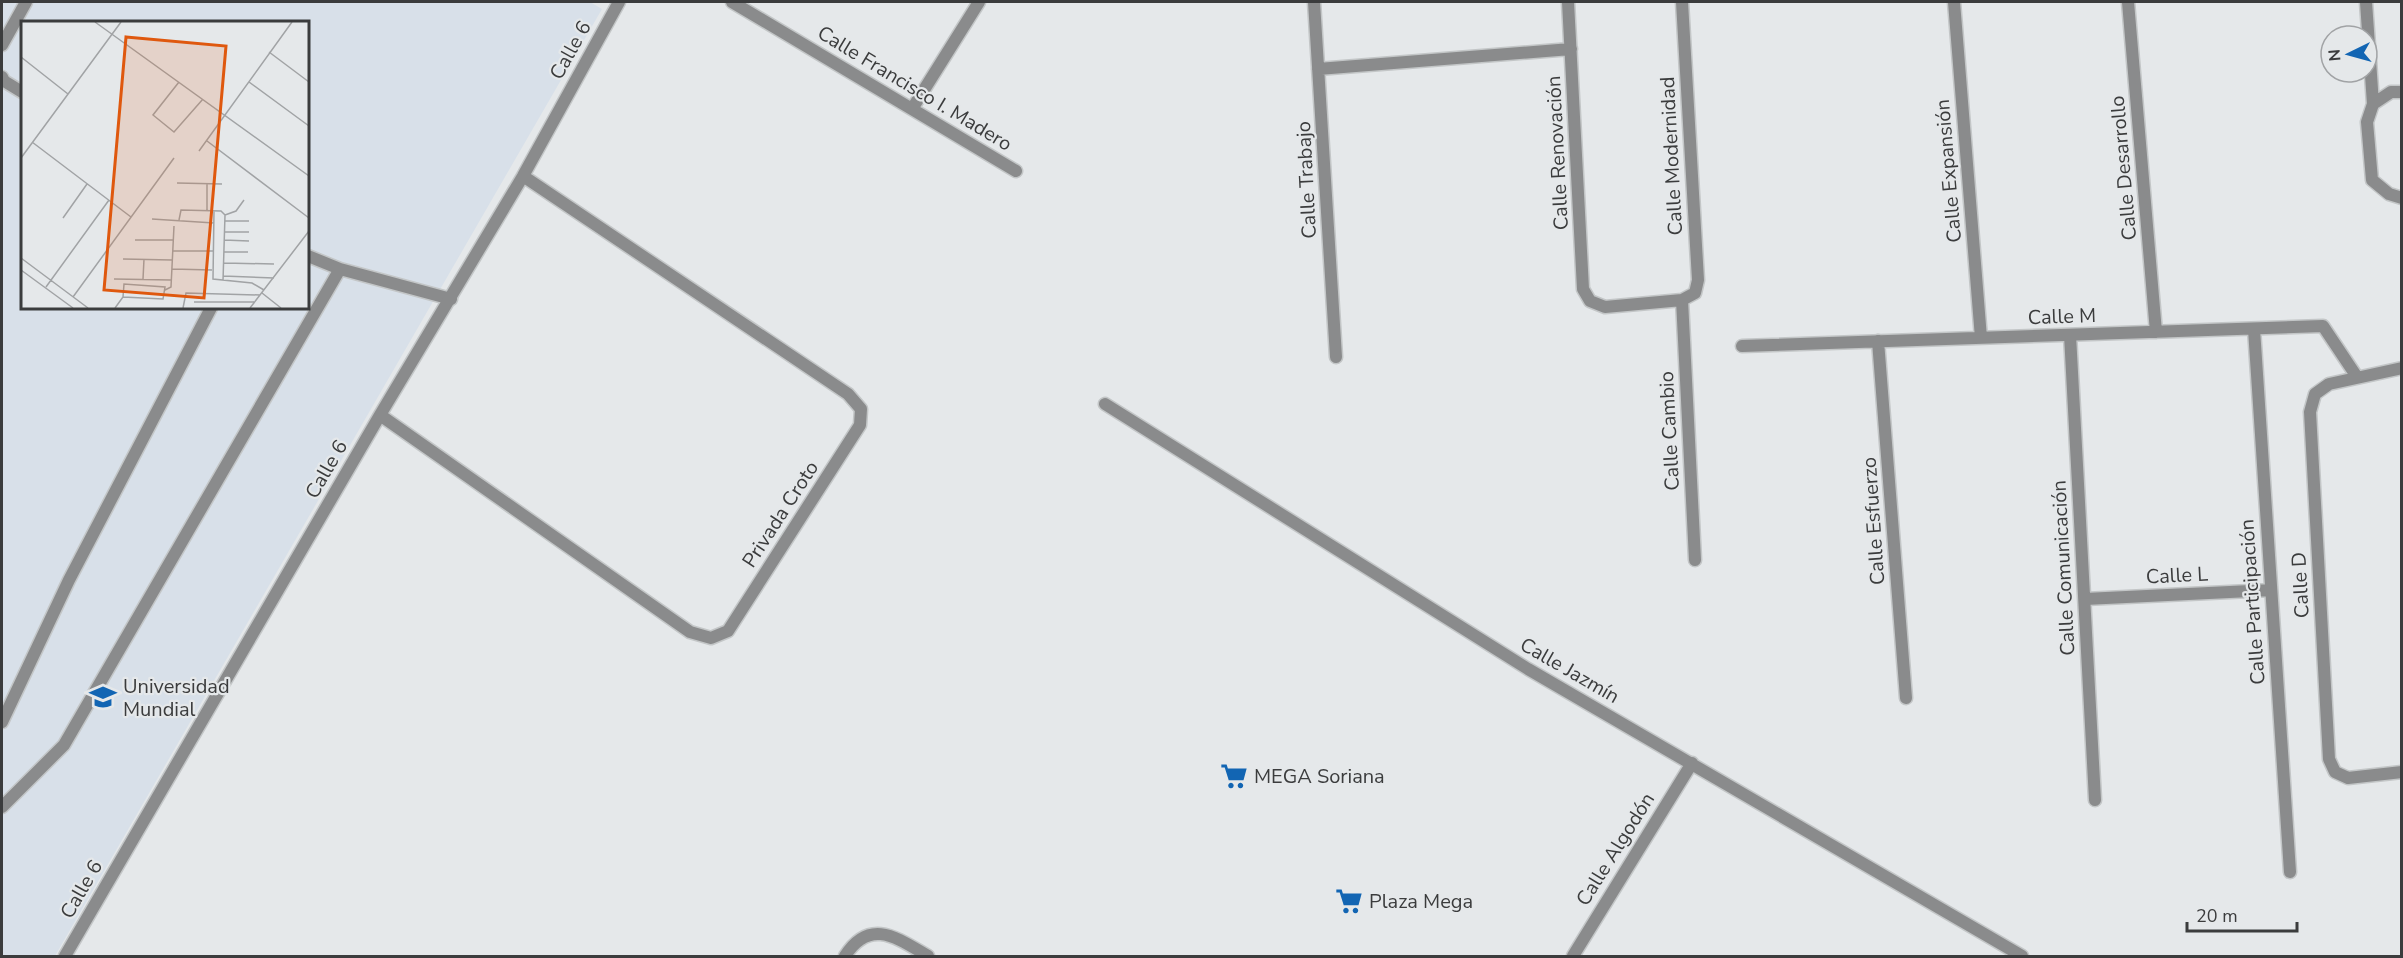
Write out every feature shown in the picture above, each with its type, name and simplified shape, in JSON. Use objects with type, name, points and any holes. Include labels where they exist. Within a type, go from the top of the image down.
[{"type":"street","points":[[2,45],[26,2]]},
{"type":"street","name":"Calle 6","points":[[65,957],[380,415],[523,176],[619,2]]},
{"type":"street","name":"Calle Francisco I. Madero","points":[[732,2],[1016,171]]},
{"type":"street","points":[[912,109],[979,2]]},
{"type":"street","name":"Calle Trabajo","points":[[1314,2],[1336,357]]},
{"type":"street","name":"Calle Renovación","points":[[1568,2],[1583,289],[1590,302],[1605,307],[1682,300]]},
{"type":"street","name":"Calle Modernidad","points":[[1682,2],[1698,280],[1695,293],[1682,300]]},
{"type":"street","name":"Calle Expansión","points":[[1954,2],[1981,338]]},
{"type":"street","name":"Calle Desarrollo","points":[[2128,2],[2156,332]]},
{"type":"street","points":[[2366,2],[2373,104],[2367,122],[2372,180],[2395,196]]},
{"type":"street","points":[[1318,69],[1571,49]]},
{"type":"street","points":[[2,77],[4,81],[21,91]]},
{"type":"street","points":[[2373,104],[2391,92],[2402,92]]},
{"type":"street","name":"Privada Croto","points":[[380,415],[690,632],[711,638],[728,631],[860,425],[861,409],[848,394],[523,176]]},
{"type":"street","points":[[309,256],[340,269],[451,299]]},
{"type":"street","points":[[2,807],[64,745],[340,269]]},
{"type":"street","name":"Calle Cambio","points":[[1682,300],[1695,561]]},
{"type":"street","points":[[2,722],[69,580],[210,309]]},
{"type":"street","name":"Calle M","points":[[1742,345],[2323,326],[2357,377]]},
{"type":"street","name":"Calle Participación","points":[[2254,328],[2290,872]]},
{"type":"street","name":"Calle Comunicación","points":[[2070,335],[2095,800]]},
{"type":"street","name":"Calle Esfuerzo","points":[[1878,341],[1906,698]]},
{"type":"street","points":[[2357,377],[2402,368]]},
{"type":"street","name":"Calle D","points":[[2357,377],[2329,384],[2315,394],[2310,411],[2330,759],[2336,772],[2348,778],[2402,772]]},
{"type":"street","name":"Calle Jazmín","points":[[1105,404],[1528,669],[2022,957]]},
{"type":"street","name":"Calle L","points":[[2085,599],[2271,590]]},
{"type":"street","name":"Calle Algodón","points":[[1573,957],[1692,763]]},
{"type":"street","points":[[845,957],[854,944],[872,935],[892,935],[928,957]]},
{"type":"shaded area","name":"Universidad Mundial","points":[[2,2],[590,2],[602,9],[55,956],[2,956]]},
{"type":"place","name":"Universidad Mundial","points":[[103,697]]},
{"type":"place","name":"MEGA Soriana","points":[[1234,776]]},
{"type":"place","name":"Plaza Mega","points":[[1349,901]]}]
